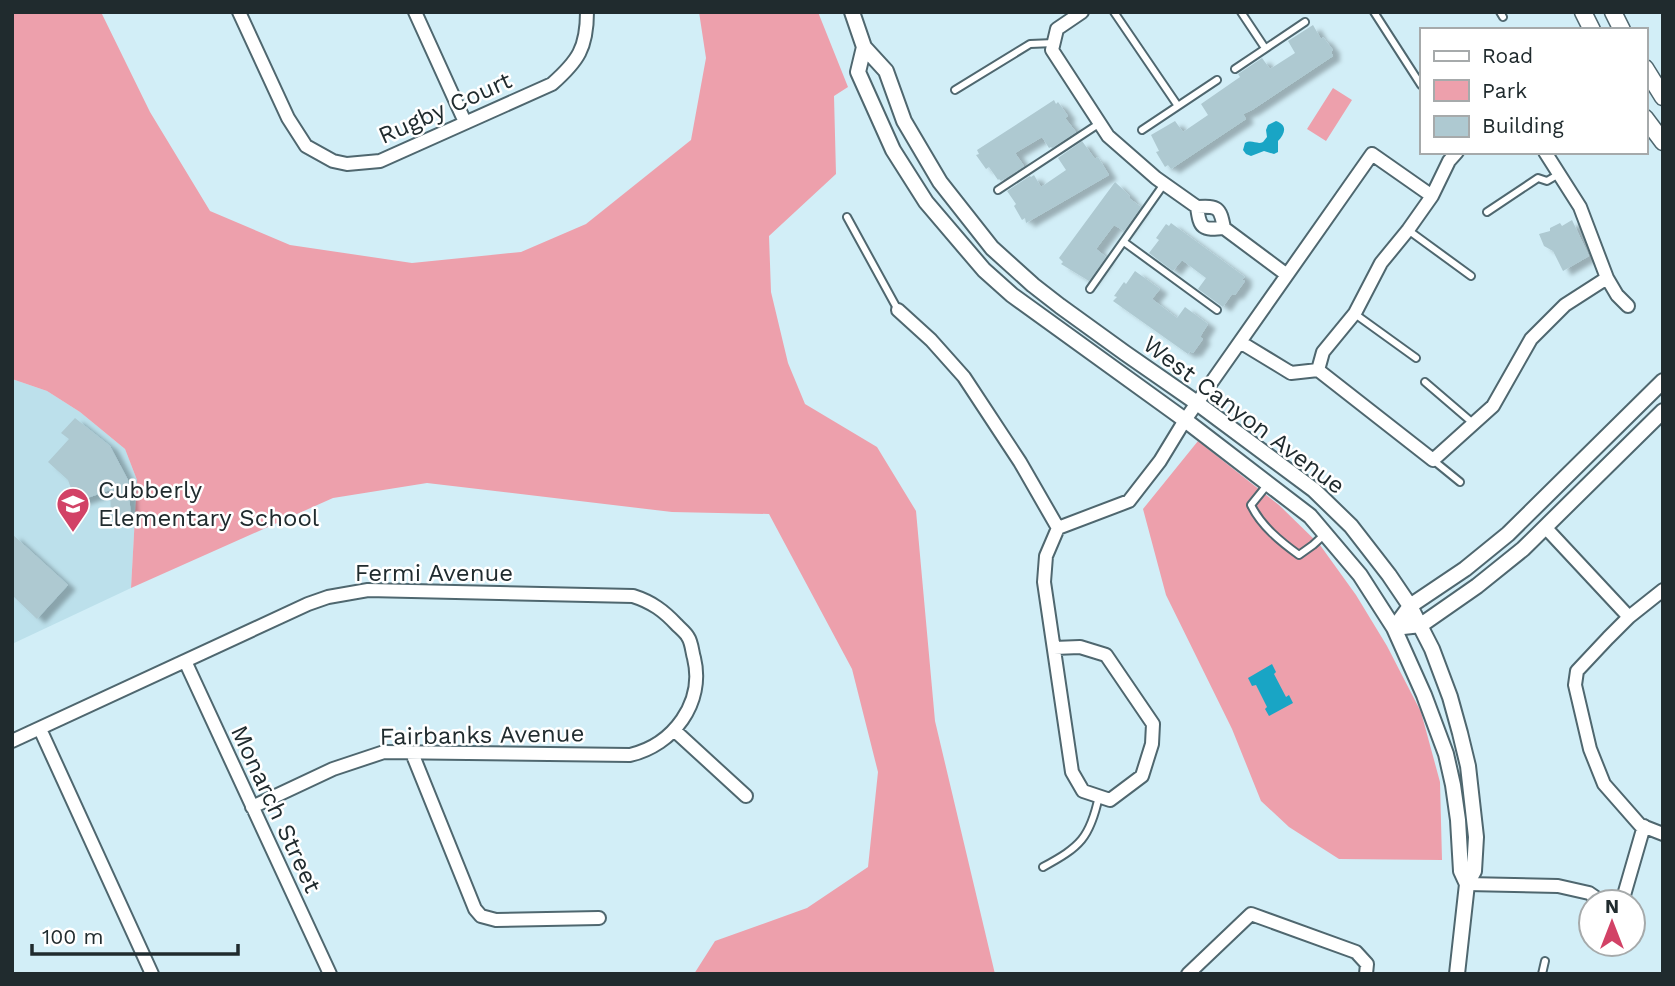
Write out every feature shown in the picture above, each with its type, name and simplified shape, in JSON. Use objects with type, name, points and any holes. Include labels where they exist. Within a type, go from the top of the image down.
[{"type":"main road","points":[[1583,12],[1591,28]]},
{"type":"main road","points":[[1613,12],[1621,28]]},
{"type":"main road","points":[[1647,71],[1663,97]]},
{"type":"main road","points":[[1647,121],[1663,142]]},
{"type":"street","name":"Rugby Court","points":[[239,12],[288,118],[306,145],[332,161],[347,164],[380,161],[552,84],[568,70],[583,49],[587,12]]},
{"type":"street","points":[[415,12],[465,122]]},
{"type":"street","name":"West Canyon Avenue","points":[[852,12],[864,47],[886,71],[904,121],[940,182],[992,248],[1060,306],[1314,490],[1351,526],[1409,606],[1432,649],[1450,697],[1468,766],[1476,837],[1474,871],[1467,884],[1457,974]]},
{"type":"street","points":[[1082,12],[1057,29],[1052,50],[1108,136],[1164,184],[1197,207],[1210,206],[1217,209],[1224,228],[1287,275]]},
{"type":"street","name":"West Canyon Avenue","points":[[864,47],[858,72],[893,150],[926,202],[984,271],[1012,295],[1185,420],[1310,516],[1360,575],[1394,628],[1424,695],[1446,754],[1458,820],[1461,871],[1467,884]]},
{"type":"street","points":[[1054,648],[1080,647],[1106,655],[1153,724],[1152,744],[1142,776],[1110,800],[1083,791],[1072,772],[1044,582],[1046,556],[1058,528],[1129,501],[1160,461],[1185,420],[1372,153],[1432,196]]},
{"type":"street","points":[[1318,370],[1323,352],[1355,313],[1381,263],[1432,196],[1455,154]]},
{"type":"street","points":[[1546,154],[1580,206],[1607,278],[1617,295],[1628,306]]},
{"type":"street","points":[[1197,207],[1199,223],[1202,226],[1209,230],[1224,228]]},
{"type":"street","points":[[1240,342],[1291,373],[1318,370],[1433,460],[1493,407],[1531,339],[1565,304],[1607,278]]},
{"type":"street","points":[[898,310],[931,340],[964,377],[1020,461],[1058,528]]},
{"type":"street","points":[[1394,628],[1409,606],[1465,569],[1502,540],[1663,381]]},
{"type":"street","points":[[1394,628],[1420,625],[1500,569],[1663,411]]},
{"type":"street","points":[[1545,527],[1629,617]]},
{"type":"street","name":"Fermi Avenue","points":[[12,741],[308,604],[328,597],[368,590],[633,596],[649,601],[667,613],[689,638],[696,668],[695,695],[689,710],[674,730]]},
{"type":"street","points":[[1663,590],[1629,617],[1577,671],[1575,685],[1590,749],[1604,784],[1640,825],[1663,834]]},
{"type":"street","name":"Monarch Street","points":[[185,662],[330,974]]},
{"type":"street","points":[[40,729],[152,974]]},
{"type":"street","points":[[674,730],[746,796]]},
{"type":"street","name":"Fairbanks Avenue","points":[[252,807],[332,769],[384,752],[630,755],[645,751],[674,730]]},
{"type":"street","points":[[412,753],[475,909],[481,916],[496,920],[599,918]]},
{"type":"street","points":[[1626,888],[1644,826]]},
{"type":"street","points":[[1467,884],[1558,887],[1577,891]]},
{"type":"street","points":[[1188,974],[1251,914],[1356,952],[1367,964],[1366,974]]},
{"type":"lane","points":[[1114,12],[1178,106]]},
{"type":"lane","points":[[1241,12],[1265,48]]},
{"type":"lane","points":[[1374,12],[1420,83]]},
{"type":"lane","points":[[1235,69],[1305,22]]},
{"type":"lane","points":[[955,90],[1030,44],[1054,43]]},
{"type":"lane","points":[[1142,130],[1217,80]]},
{"type":"lane","points":[[998,190],[1100,123]]},
{"type":"lane","points":[[1487,212],[1538,178],[1547,181],[1559,174]]},
{"type":"lane","points":[[1090,289],[1164,184]]},
{"type":"lane","points":[[847,217],[898,310]]},
{"type":"lane","points":[[1408,230],[1471,276]]},
{"type":"lane","points":[[1124,242],[1217,310]]},
{"type":"lane","points":[[1355,313],[1416,358]]},
{"type":"lane","points":[[1425,382],[1474,424]]},
{"type":"lane","points":[[1433,460],[1460,482]]},
{"type":"lane","points":[[1268,484],[1251,505],[1256,515],[1283,543],[1299,555],[1325,534]]},
{"type":"lane","points":[[1044,867],[1070,852],[1088,832],[1099,796]]},
{"type":"lane","points":[[1542,974],[1545,961]]},
{"type":"shaded area","name":"Cubberly Elementary School","points":[[12,379],[47,391],[80,412],[125,449],[137,480],[131,588],[12,644]]},
{"type":"green space","points":[[12,12],[101,12],[150,112],[210,211],[290,245],[412,263],[521,252],[586,224],[691,140],[706,58],[699,12],[818,12],[848,87],[834,96],[836,174],[769,236],[771,292],[788,363],[805,404],[877,447],[916,511],[935,721],[995,974],[694,974],[715,941],[807,908],[868,867],[878,772],[852,669],[769,514],[672,512],[427,483],[333,498],[131,588],[137,480],[125,449],[80,412],[47,391],[12,379]]},
{"type":"green space","points":[[1333,88],[1352,100],[1326,141],[1307,129]]},
{"type":"green space","points":[[1198,441],[1279,505],[1320,545],[1356,595],[1387,646],[1421,712],[1440,782],[1442,860],[1339,859],[1289,827],[1261,801],[1232,729],[1166,595],[1143,509]]},
{"type":"water","points":[[1276,121],[1284,130],[1278,141],[1278,152],[1274,154],[1264,151],[1251,156],[1246,154],[1243,150],[1245,143],[1263,142],[1267,137],[1268,125]]},
{"type":"water","points":[[1272,664],[1286,697],[1289,695],[1293,703],[1269,716],[1256,685],[1252,686],[1248,678]]},
{"type":"building","points":[[1313,25],[1321,39],[1323,37],[1333,50],[1333,56],[1243,114],[1246,119],[1171,169],[1168,165],[1165,167],[1156,152],[1159,151],[1151,135],[1175,121],[1183,132],[1208,115],[1201,104],[1240,77],[1238,74],[1262,58],[1270,69],[1295,53],[1288,41]]},
{"type":"building","points":[[1054,100],[1068,116],[1065,118],[1076,132],[1052,148],[1049,148],[1042,137],[1015,153],[1024,166],[1001,181],[998,180],[976,155],[979,154],[977,150]]},
{"type":"building","points":[[1082,141],[1095,159],[1098,157],[1109,175],[1026,223],[1007,191],[1034,175],[1041,187],[1066,170],[1058,158]]},
{"type":"building","points":[[1115,182],[1141,207],[1124,231],[1114,225],[1096,249],[1106,257],[1089,281],[1061,264],[1063,262],[1059,258]]},
{"type":"building","points":[[1572,220],[1589,256],[1563,271],[1553,251],[1544,246],[1539,234]]},
{"type":"building","points":[[1171,223],[1245,277],[1235,295],[1232,294],[1223,307],[1198,289],[1206,278],[1182,260],[1173,271],[1149,253],[1166,224],[1169,226]]},
{"type":"building","points":[[1135,271],[1160,289],[1152,299],[1177,318],[1185,307],[1208,324],[1200,337],[1203,339],[1193,353],[1190,351],[1188,354],[1113,301],[1124,282],[1126,284]]},
{"type":"building","points":[[75,418],[110,446],[128,480],[131,518],[111,519],[110,490],[76,502],[68,480],[48,462],[69,439],[61,433]]},
{"type":"building","points":[[12,534],[68,585],[37,619],[12,595]]},
{"type":"place","name":"Cubberly Elementary School","points":[[73,534]]}]
